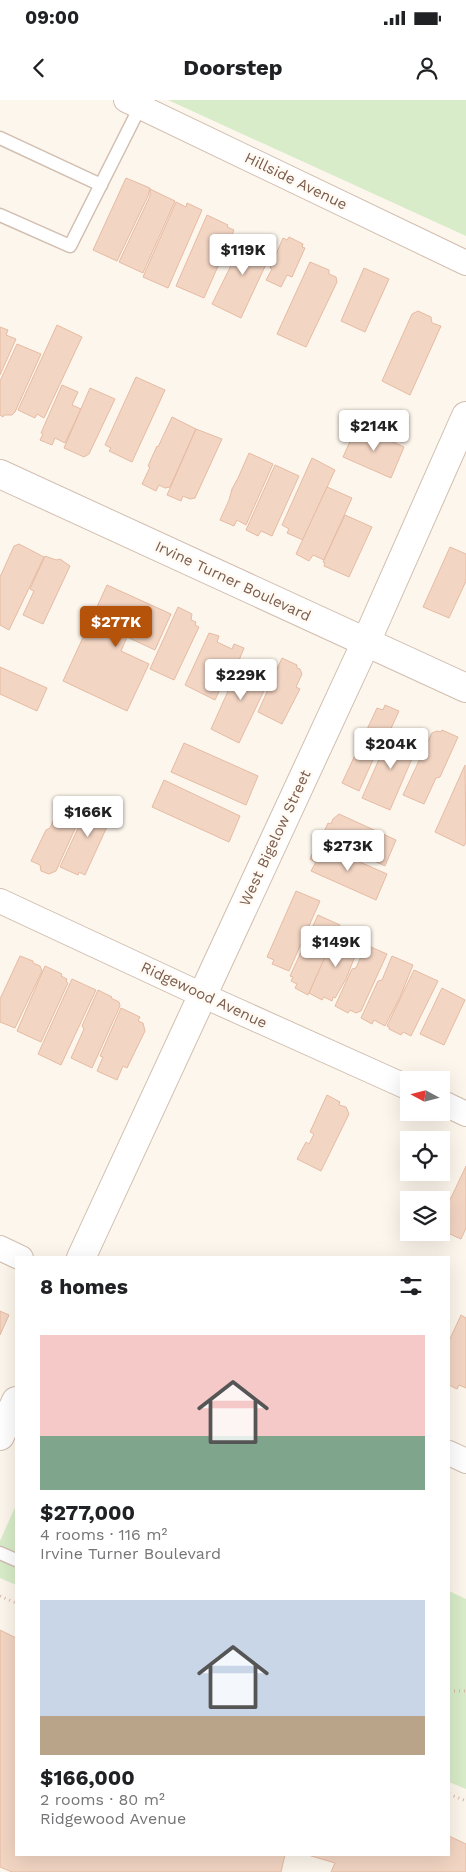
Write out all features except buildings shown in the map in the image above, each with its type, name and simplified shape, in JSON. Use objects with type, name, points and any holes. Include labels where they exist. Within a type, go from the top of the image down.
[{"type":"street","name":"Hillside Avenue","points":[[133,103],[466,263]]},
{"type":"street","name":"West Bigelow Street","points":[[82,1256],[130,1156],[202,995],[366,642],[466,416]]},
{"type":"street","name":"Irvine Turner Boulevard","points":[[0,474],[466,688]]},
{"type":"street","name":"Ridgewood Avenue","points":[[0,901],[400,1084]]},
{"type":"street","points":[[450,1106],[466,1114]]},
{"type":"street","points":[[0,1248],[17,1256]]},
{"type":"street","points":[[450,1453],[466,1461]]},
{"type":"lane","points":[[0,215],[70,246],[101,184],[133,103]]},
{"type":"lane","points":[[0,138],[101,184]]},
{"type":"lane","points":[[0,1553],[15,1560]]},
{"type":"path","points":[[0,1596],[15,1603]]},
{"type":"path","points":[[450,1691],[466,1691]]},
{"type":"path","points":[[450,1794],[466,1801]]},
{"type":"green space","points":[[168,100],[466,100],[466,236]]},
{"type":"green space","points":[[15,1507],[15,1585],[0,1578],[0,1541]]},
{"type":"green space","points":[[450,1591],[466,1599],[466,1789],[450,1782]]}]
